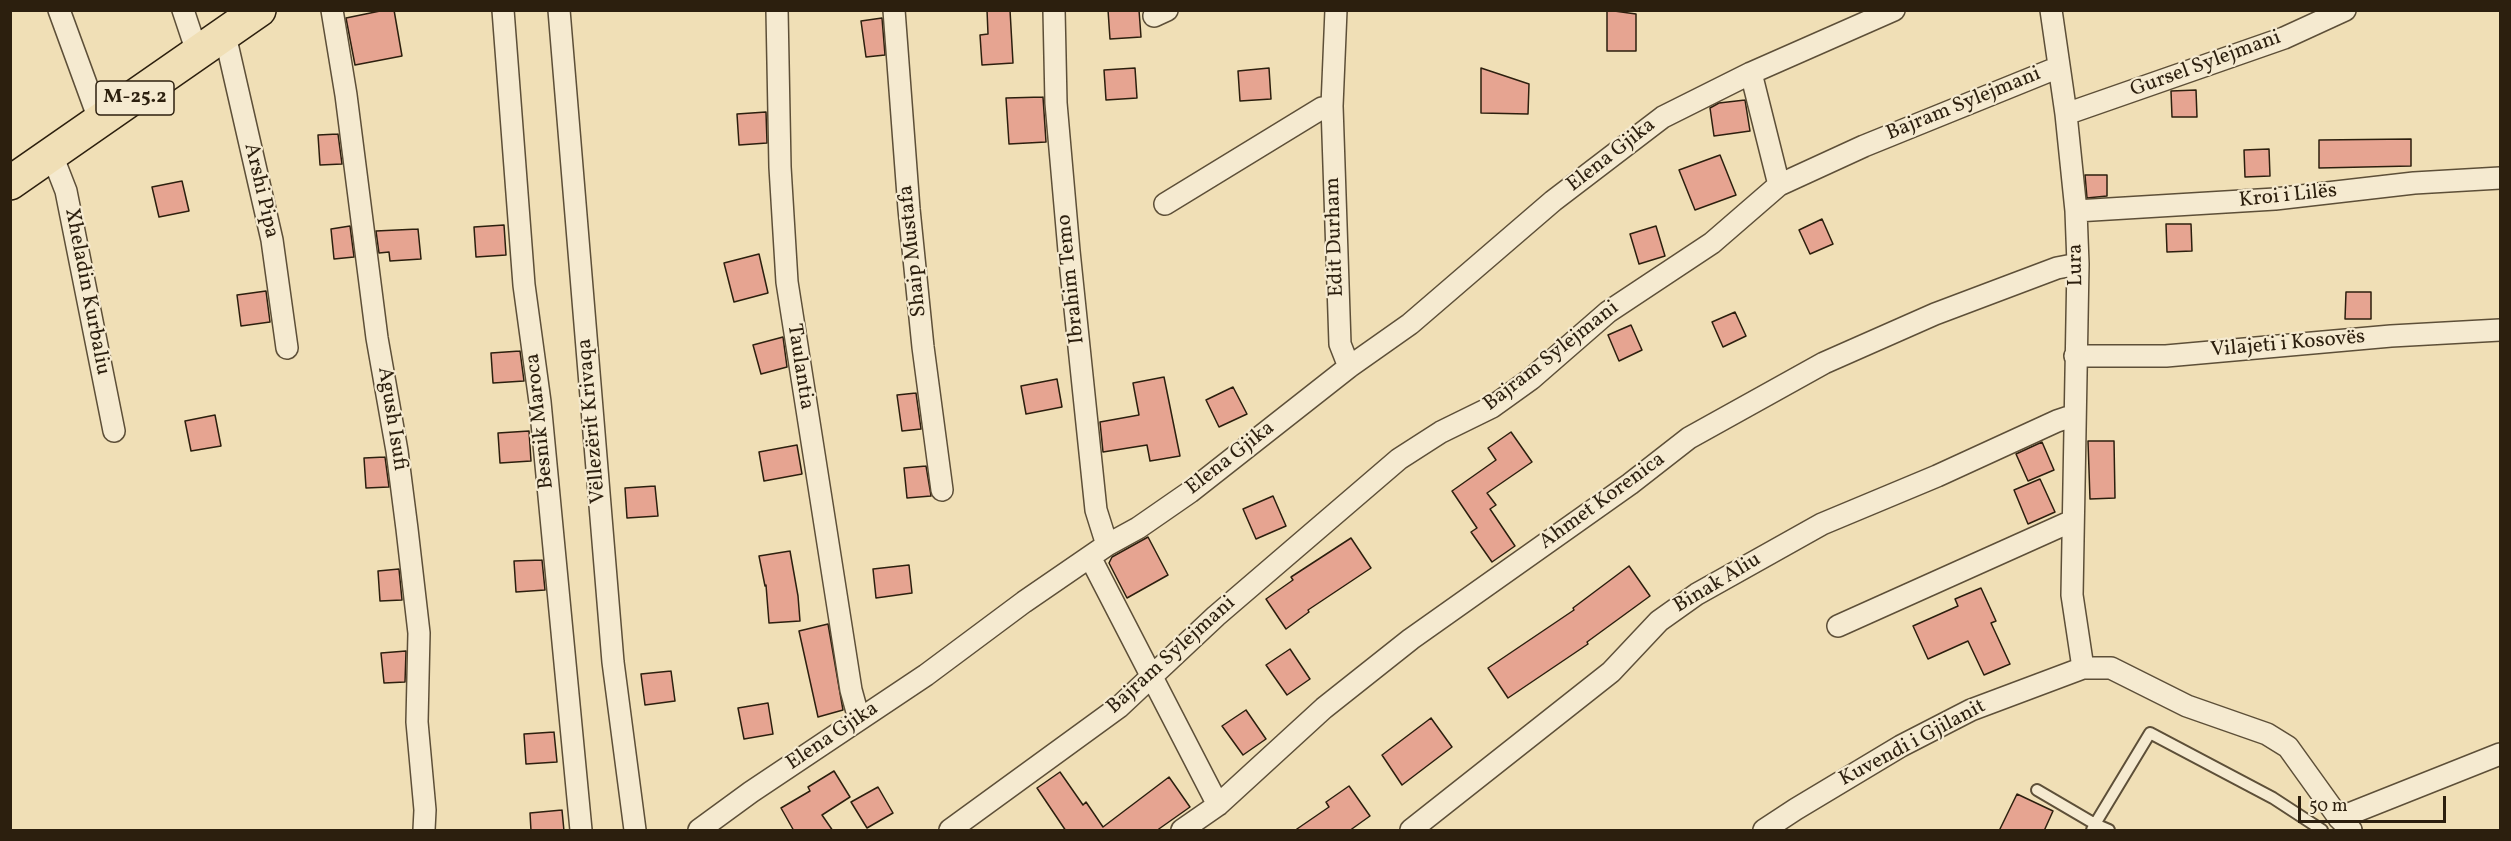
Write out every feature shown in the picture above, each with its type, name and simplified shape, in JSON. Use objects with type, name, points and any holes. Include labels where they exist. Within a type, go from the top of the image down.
[{"type":"main road","name":"M-25.2","points":[[10,183],[198,55],[254,12]]},
{"type":"street","points":[[59,10],[100,122]]},
{"type":"street","points":[[183,10],[198,55]]},
{"type":"street","name":"Agush Isufi","points":[[332,10],[346,95],[377,338],[397,451],[407,529],[418,633],[417,722],[425,810],[424,831]]},
{"type":"street","name":"Besnik Maroca","points":[[503,10],[525,285],[540,402],[581,831]]},
{"type":"street","name":"Vëllezërit Krivaqa","points":[[559,10],[613,662],[635,831]]},
{"type":"street","name":"Taulantia","points":[[777,10],[780,167],[786,282],[847,666],[859,719]]},
{"type":"street","name":"Shaip Mustafa","points":[[894,10],[909,208],[923,347],[942,490]]},
{"type":"street","name":"Ibrahim Temo","points":[[1054,10],[1056,103],[1096,510],[1098,551],[1151,677],[1218,805]]},
{"type":"street","name":"Edit Durham","points":[[1336,10],[1332,106],[1340,344],[1349,367]]},
{"type":"street","name":"Elena Gjika","points":[[699,831],[751,792],[926,675],[1024,602],[1190,492],[1349,367],[1410,324],[1553,201],[1663,117],[1751,73],[1894,10]]},
{"type":"street","name":"Lura","points":[[2051,10],[2066,114],[2076,211],[2078,264],[2072,595],[2083,668]]},
{"type":"street","name":"Gursel Sylejmani","points":[[2066,114],[2284,38],[2345,10]]},
{"type":"street","name":"Arshi Pipa","points":[[225,35],[272,240],[286,348]]},
{"type":"street","name":"Bajram Sylejmani","points":[[950,831],[1119,707],[1216,616],[1399,459],[1441,432],[1492,407],[1531,379],[1608,312],[1712,243],[1779,185],[1864,146],[2059,67]]},
{"type":"street","points":[[1751,73],[1779,185]]},
{"type":"street","points":[[1166,204],[1322,108],[1332,106]]},
{"type":"street","name":"Xheladin Kurbaliu","points":[[52,155],[66,191],[114,431]]},
{"type":"street","name":"Kroi i Lilës","points":[[2076,211],[2264,200],[2414,183],[2500,178]]},
{"type":"street","name":"Ahmet Korenica","points":[[1182,831],[1218,805],[1324,708],[1411,639],[1601,505],[1689,438],[1824,363],[1946,310],[2057,268],[2078,264]]},
{"type":"street","name":"Vilajeti i Kosovës","points":[[2075,356],[2166,356],[2379,336],[2500,330]]},
{"type":"street","name":"Binak Aliu","points":[[1411,831],[1611,672],[1659,621],[1697,594],[1822,524],[1937,477],[2057,421],[2075,415]]},
{"type":"street","points":[[1838,626],[2072,521]]},
{"type":"street","name":"Kuvendi i Gjilanit","points":[[1764,831],[1796,809],[1901,746],[1971,710],[2083,668],[2111,668],[2187,706],[2267,734],[2288,747],[2337,827]]},
{"type":"street","points":[[2337,827],[2500,754]]},
{"type":"lane","points":[[2094,827],[2150,733],[2273,798],[2337,827]]},
{"type":"lane","points":[[2037,790],[2094,827],[2109,831]]},
{"type":"building","points":[[394,10],[402,56],[355,65],[346,18]]},
{"type":"building","points":[[987,10],[1010,10],[1013,63],[982,65],[980,35],[988,34]]},
{"type":"building","points":[[1108,10],[1139,10],[1141,37],[1110,39]]},
{"type":"building","points":[[1607,10],[1636,14],[1636,51],[1607,51]]},
{"type":"building","points":[[882,18],[885,55],[866,57],[861,21]]},
{"type":"building","points":[[1135,68],[1137,98],[1106,100],[1104,70]]},
{"type":"building","points":[[1269,68],[1271,99],[1240,101],[1238,71]]},
{"type":"building","points":[[1481,68],[1529,84],[1528,114],[1481,113]]},
{"type":"building","points":[[2196,90],[2197,117],[2172,117],[2171,91]]},
{"type":"building","points":[[1043,97],[1046,142],[1009,144],[1006,98]]},
{"type":"building","points":[[1745,100],[1750,131],[1714,136],[1710,108],[1719,103]]},
{"type":"building","points":[[766,112],[767,143],[739,145],[737,114]]},
{"type":"building","points":[[338,134],[342,164],[320,165],[318,135]]},
{"type":"building","points":[[2411,139],[2411,166],[2319,168],[2319,140]]},
{"type":"building","points":[[2269,149],[2270,176],[2245,177],[2244,150]]},
{"type":"building","points":[[1720,155],[1736,195],[1695,210],[1679,170]]},
{"type":"building","points":[[2085,175],[2107,175],[2107,196],[2087,198]]},
{"type":"building","points":[[182,181],[189,211],[159,217],[152,187]]},
{"type":"building","points":[[1822,219],[1833,244],[1810,254],[1799,230]]},
{"type":"building","points":[[2166,224],[2191,224],[2192,251],[2167,252]]},
{"type":"building","points":[[504,225],[506,255],[476,257],[474,227]]},
{"type":"building","points":[[350,226],[354,257],[334,259],[331,229]]},
{"type":"building","points":[[1656,226],[1665,256],[1639,264],[1630,234]]},
{"type":"building","points":[[418,229],[421,259],[390,261],[389,252],[379,253],[376,231]]},
{"type":"building","points":[[759,254],[768,293],[734,302],[724,263]]},
{"type":"building","points":[[266,291],[270,322],[241,326],[237,295]]},
{"type":"building","points":[[2346,292],[2371,292],[2371,319],[2345,319]]},
{"type":"building","points":[[1735,312],[1746,336],[1723,347],[1712,322]]},
{"type":"building","points":[[1631,325],[1642,350],[1619,361],[1608,335]]},
{"type":"building","points":[[783,337],[787,367],[761,374],[753,345]]},
{"type":"building","points":[[520,351],[524,381],[493,383],[491,353]]},
{"type":"building","points":[[1164,377],[1180,456],[1150,461],[1147,445],[1103,452],[1100,422],[1139,415],[1133,383]]},
{"type":"building","points":[[1057,379],[1062,407],[1026,414],[1021,386]]},
{"type":"building","points":[[1233,387],[1247,414],[1219,427],[1206,400]]},
{"type":"building","points":[[916,393],[921,429],[902,431],[897,395]]},
{"type":"building","points":[[215,415],[221,446],[191,451],[185,421]]},
{"type":"building","points":[[529,431],[531,461],[500,463],[498,433]]},
{"type":"building","points":[[1511,432],[1532,462],[1487,493],[1496,505],[1490,509],[1515,546],[1492,562],[1471,532],[1477,528],[1452,491],[1496,460],[1488,448]]},
{"type":"building","points":[[2088,441],[2114,441],[2115,498],[2090,499]]},
{"type":"building","points":[[2042,442],[2054,470],[2028,481],[2016,454]]},
{"type":"building","points":[[797,445],[802,474],[764,481],[759,452]]},
{"type":"building","points":[[385,457],[389,487],[366,488],[364,458]]},
{"type":"building","points":[[926,466],[931,496],[907,498],[904,468]]},
{"type":"building","points":[[2040,479],[2055,512],[2028,524],[2014,490]]},
{"type":"building","points":[[655,486],[658,516],[627,518],[625,488]]},
{"type":"building","points":[[1273,496],[1286,526],[1256,539],[1243,509]]},
{"type":"building","points":[[1148,537],[1168,575],[1127,598],[1109,563],[1112,557]]},
{"type":"building","points":[[1351,538],[1371,568],[1308,610],[1309,612],[1286,629],[1266,599],[1293,580],[1291,577]]},
{"type":"building","points":[[790,551],[800,621],[769,623],[766,585],[759,556]]},
{"type":"building","points":[[542,560],[545,590],[516,592],[514,561]]},
{"type":"building","points":[[909,565],[912,593],[876,598],[873,569]]},
{"type":"building","points":[[1629,566],[1650,596],[1587,642],[1588,644],[1508,698],[1488,668],[1574,610],[1573,608]]},
{"type":"building","points":[[399,569],[402,600],[380,601],[378,571]]},
{"type":"building","points":[[1981,588],[1996,621],[1991,623],[2010,664],[1984,675],[1968,641],[1928,659],[1913,626],[1958,606],[1955,599]]},
{"type":"building","points":[[828,624],[843,710],[818,717],[799,631]]},
{"type":"building","points":[[1290,649],[1310,679],[1287,695],[1266,665]]},
{"type":"building","points":[[406,651],[405,682],[384,683],[381,653]]},
{"type":"building","points":[[671,671],[675,701],[645,705],[641,674]]},
{"type":"building","points":[[768,703],[773,734],[744,739],[738,708]]},
{"type":"building","points":[[1246,710],[1266,739],[1243,755],[1222,726]]},
{"type":"building","points":[[1431,718],[1452,747],[1402,785],[1382,755]]},
{"type":"building","points":[[554,732],[557,762],[526,764],[524,734]]},
{"type":"building","points":[[834,771],[850,797],[822,815],[833,831],[794,831],[781,808],[810,791],[808,787]]},
{"type":"building","points":[[1060,772],[1083,805],[1086,802],[1103,827],[1169,777],[1190,807],[1156,831],[1066,831],[1037,788]]},
{"type":"building","points":[[1349,786],[1370,816],[1349,831],[1294,831],[1329,807],[1326,802]]},
{"type":"building","points":[[878,787],[893,813],[867,828],[851,802]]},
{"type":"building","points":[[2017,794],[2053,811],[2044,831],[1999,831]]},
{"type":"building","points":[[562,810],[564,831],[531,831],[530,813]]}]
